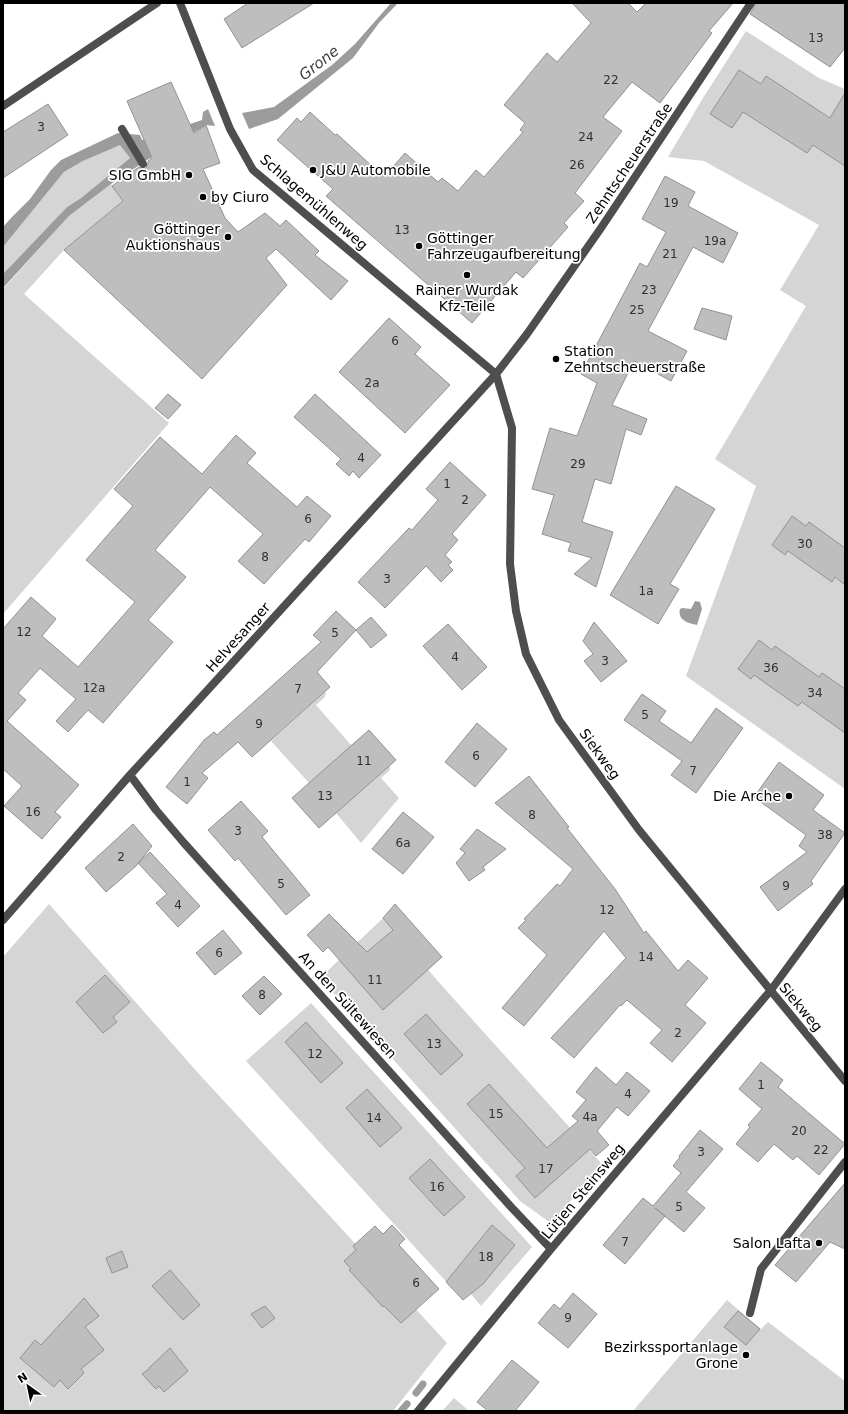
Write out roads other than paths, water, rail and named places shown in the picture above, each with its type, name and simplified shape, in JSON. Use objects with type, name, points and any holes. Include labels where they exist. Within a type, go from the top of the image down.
[{"type":"street","points":[[3,106],[157,3]]},
{"type":"street","name":"Schlagemühlenweg","points":[[180,3],[230,129],[253,170],[496,374]]},
{"type":"street","name":"Zehntscheuerstraße","points":[[496,374],[527,334],[601,228],[751,3]]},
{"type":"street","points":[[122,129],[143,164]]},
{"type":"street","name":"Helvesanger","points":[[3,920],[130,775],[496,374]]},
{"type":"street","name":"Siekweg","points":[[496,374],[512,428],[510,564],[516,612],[526,654],[559,720],[639,830],[845,1081]]},
{"type":"street","name":"An den Sültewiesen","points":[[130,775],[156,810],[184,843],[512,1208],[551,1249]]},
{"type":"street","name":"Lütjen Steinsweg","points":[[418,1411],[551,1249],[771,990],[845,889]]},
{"type":"street","points":[[750,1313],[761,1269],[845,1162]]},
{"type":"waterway","points":[[416,1393],[423,1384]]},
{"type":"waterway","points":[[401,1411],[407,1404]]},
{"type":"place","name":"J&U Automobile","points":[[313,170]]},
{"type":"place","name":"SIG GmbH","points":[[189,175]]},
{"type":"place","name":"by Ciuro","points":[[203,197]]},
{"type":"place","name":"Göttinger Auktionshaus","points":[[228,237]]},
{"type":"place","name":"Göttinger Fahrzeugaufbereitung","points":[[419,246]]},
{"type":"place","name":"Rainer Wurdak Kfz-Teile","points":[[467,275]]},
{"type":"place","name":"Station Zehntscheuerstraße","points":[[556,359]]},
{"type":"place","name":"Die Arche","points":[[789,796]]},
{"type":"place","name":"Salon Lafta","points":[[819,1243]]},
{"type":"place","name":"Bezirkssportanlage Grone","points":[[746,1355]]},
{"type":"water label","name":"Grone","points":[[319,63]]}]
